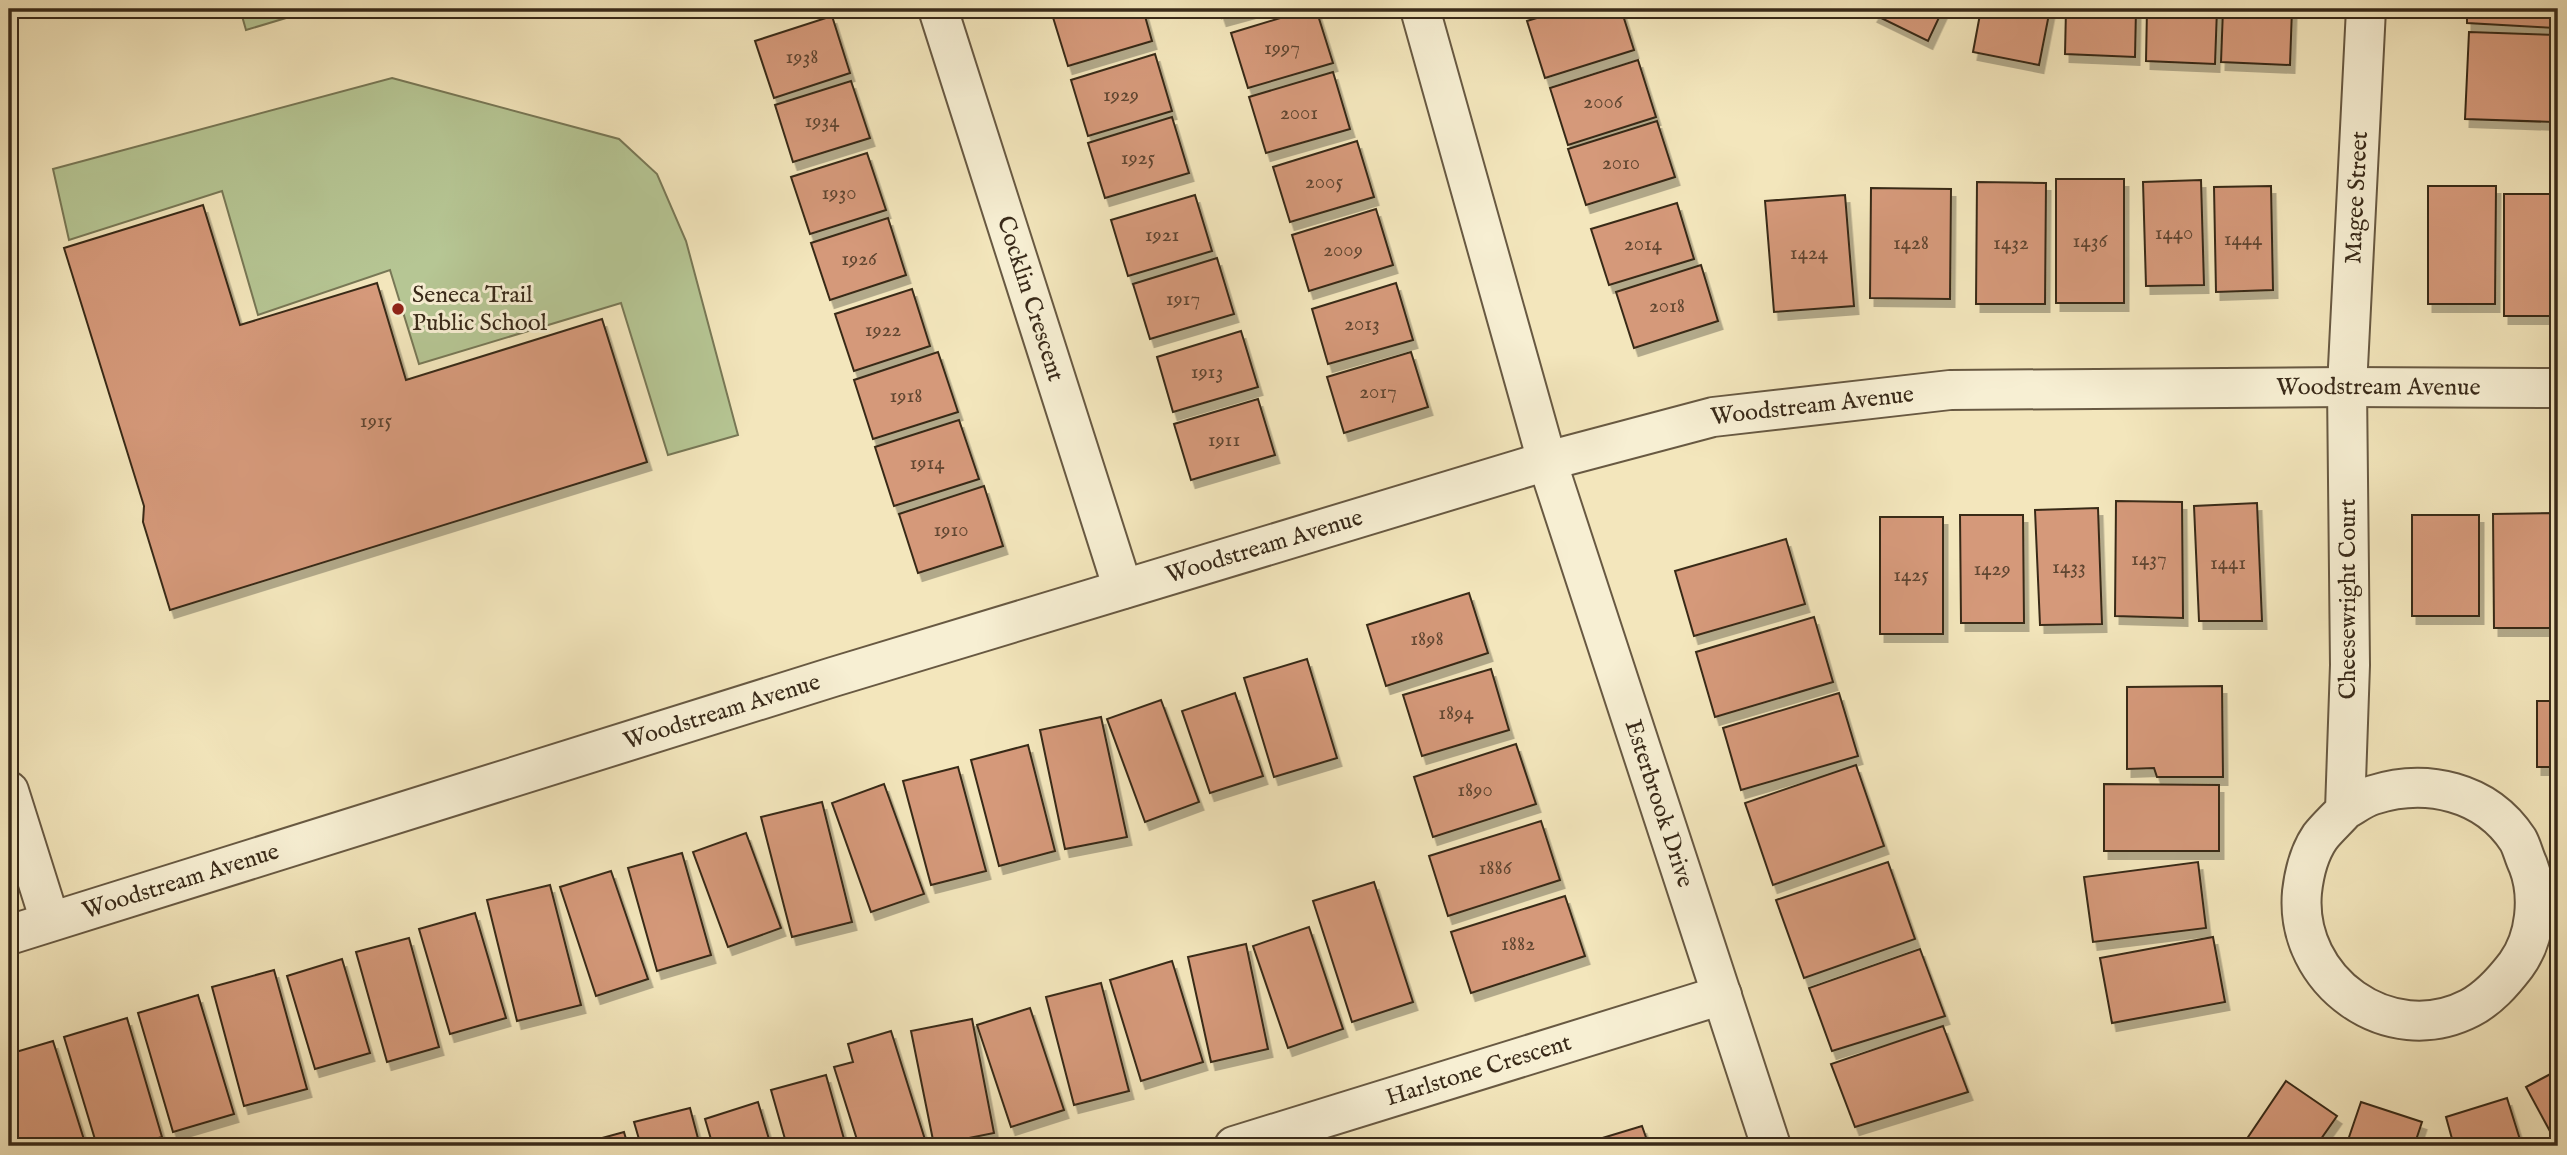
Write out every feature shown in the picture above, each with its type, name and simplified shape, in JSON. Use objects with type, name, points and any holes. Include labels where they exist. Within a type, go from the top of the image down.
[{"type":"street","name":"Cocklin Crescent","points":[[939,9],[1123,589]]},
{"type":"street","points":[[1420,9],[1547,461]]},
{"type":"street","name":"Magee Street","points":[[2347,387],[2366,9]]},
{"type":"street","name":"Cheesewright Court","points":[[2345,810],[2350,665],[2347,387]]},
{"type":"street","name":"Woodstream Avenue","points":[[9,935],[833,677],[1547,461],[1713,417],[1951,390],[2558,388]]},
{"type":"street","name":"Esterbrook Drive","points":[[1547,461],[1771,1146]]},
{"type":"street","points":[[2409,787],[2457,792],[2492,811],[2518,841],[2533,877],[2535,916],[2524,954],[2500,986],[2469,1008],[2433,1019],[2395,1018],[2359,1004],[2329,981],[2309,948],[2300,911],[2304,873],[2319,838],[2345,810],[2371,796],[2409,787]]},
{"type":"street","points":[[9,791],[50,921]]},
{"type":"street","name":"Harlstone Crescent","points":[[1234,1146],[1721,995]]},
{"type":"green space","points":[[240,9],[316,9],[246,30]]},
{"type":"green space","points":[[392,78],[619,139],[657,174],[686,241],[738,435],[668,455],[621,303],[419,364],[390,270],[258,315],[222,191],[69,240],[53,169]]},
{"type":"building","points":[[1143,9],[1152,41],[1068,66],[1051,11]]},
{"type":"building","points":[[1219,9],[1255,9],[1222,18]]},
{"type":"building","points":[[1316,9],[1333,63],[1248,88],[1231,33]]},
{"type":"building","points":[[1566,9],[1621,9],[1634,50],[1545,78],[1527,21]]},
{"type":"building","points":[[1876,9],[1943,9],[1928,41],[1873,14]]},
{"type":"building","points":[[1981,9],[2050,9],[2039,65],[1973,52]]},
{"type":"building","points":[[2066,9],[2136,9],[2135,57],[2065,54]]},
{"type":"building","points":[[2147,9],[2217,9],[2215,64],[2146,61]]},
{"type":"building","points":[[2223,9],[2292,9],[2290,65],[2221,62]]},
{"type":"building","points":[[2467,9],[2554,9],[2554,28],[2467,23]]},
{"type":"building","points":[[832,16],[850,73],[774,98],[755,41]]},
{"type":"building","points":[[2469,32],[2556,35],[2553,122],[2465,119]]},
{"type":"building","points":[[1155,54],[1172,111],[1088,136],[1071,80]]},
{"type":"building","points":[[1638,60],[1656,117],[1568,145],[1550,88]]},
{"type":"building","points":[[1333,72],[1350,129],[1266,153],[1249,97]]},
{"type":"building","points":[[851,81],[870,138],[793,162],[775,105]]},
{"type":"building","points":[[1172,117],[1189,173],[1105,198],[1088,143]]},
{"type":"building","points":[[1657,121],[1675,177],[1586,205],[1568,149]]},
{"type":"building","points":[[1357,141],[1374,197],[1290,222],[1273,167]]},
{"type":"building","points":[[867,153],[886,210],[810,234],[791,177]]},
{"type":"building","points":[[2056,179],[2124,179],[2124,303],[2056,303]]},
{"type":"building","points":[[2201,180],[2204,285],[2146,286],[2143,182]]},
{"type":"building","points":[[1977,182],[2046,183],[2045,304],[1976,304]]},
{"type":"building","points":[[2271,186],[2273,290],[2216,292],[2214,187]]},
{"type":"building","points":[[2428,186],[2496,186],[2495,304],[2428,304]]},
{"type":"building","points":[[1871,188],[1951,189],[1950,299],[1870,298]]},
{"type":"building","points":[[2504,194],[2558,194],[2558,316],[2504,316]]},
{"type":"building","points":[[1195,195],[1212,251],[1128,276],[1111,220]]},
{"type":"building","points":[[1845,195],[1854,306],[1774,312],[1765,201]]},
{"type":"building","points":[[1677,203],[1694,259],[1609,285],[1591,229]]},
{"type":"building","name":"Seneca Trail Public School","points":[[203,205],[240,325],[377,283],[406,380],[602,319],[647,462],[170,610],[143,522],[144,506],[64,248]]},
{"type":"building","points":[[1376,209],[1393,265],[1309,291],[1292,235]]},
{"type":"building","points":[[888,218],[906,275],[830,300],[811,243]]},
{"type":"building","points":[[1217,258],[1234,314],[1150,339],[1133,284]]},
{"type":"building","points":[[1701,265],[1718,321],[1634,348],[1616,292]]},
{"type":"building","points":[[1396,283],[1413,340],[1328,364],[1312,309]]},
{"type":"building","points":[[912,289],[930,346],[854,371],[835,314]]},
{"type":"building","points":[[1241,331],[1258,387],[1173,412],[1157,357]]},
{"type":"building","points":[[938,352],[958,412],[873,439],[854,380]]},
{"type":"building","points":[[1411,352],[1428,407],[1344,433],[1327,377]]},
{"type":"building","points":[[1258,399],[1275,455],[1191,480],[1174,424]]},
{"type":"building","points":[[959,420],[979,479],[894,506],[875,447]]},
{"type":"building","points":[[984,486],[1003,546],[918,573],[899,514]]},
{"type":"building","points":[[2116,501],[2182,502],[2183,618],[2115,616]]},
{"type":"building","points":[[2257,503],[2262,621],[2199,621],[2194,506]]},
{"type":"building","points":[[2098,508],[2102,624],[2040,625],[2035,510]]},
{"type":"building","points":[[2558,513],[2558,628],[2494,628],[2493,514]]},
{"type":"building","points":[[1960,515],[2023,515],[2024,623],[1961,623]]},
{"type":"building","points":[[2412,515],[2479,515],[2479,616],[2412,616]]},
{"type":"building","points":[[1880,517],[1943,517],[1943,634],[1880,634]]},
{"type":"building","points":[[1786,539],[1805,604],[1694,636],[1675,571]]},
{"type":"building","points":[[1469,593],[1488,653],[1386,686],[1367,625]]},
{"type":"building","points":[[1814,617],[1833,682],[1715,717],[1696,652]]},
{"type":"building","points":[[1307,659],[1337,758],[1274,777],[1244,678]]},
{"type":"building","points":[[1491,669],[1509,730],[1422,756],[1403,695]]},
{"type":"building","points":[[2222,686],[2223,777],[2157,777],[2154,768],[2127,769],[2127,687]]},
{"type":"building","points":[[1235,693],[1263,776],[1210,793],[1182,711]]},
{"type":"building","points":[[1839,693],[1858,756],[1741,790],[1723,728]]},
{"type":"building","points":[[1161,700],[1199,802],[1145,822],[1107,719]]},
{"type":"building","points":[[2537,701],[2558,701],[2558,767],[2537,767]]},
{"type":"building","points":[[1101,717],[1127,837],[1065,849],[1040,730]]},
{"type":"building","points":[[1516,744],[1536,804],[1433,837],[1414,777]]},
{"type":"building","points":[[1028,745],[1055,851],[999,866],[971,760]]},
{"type":"building","points":[[1856,765],[1884,846],[1773,885],[1745,803]]},
{"type":"building","points":[[958,767],[986,871],[931,885],[903,781]]},
{"type":"building","points":[[884,784],[924,894],[871,912],[832,803]]},
{"type":"building","points":[[2104,784],[2219,785],[2219,851],[2104,851]]},
{"type":"building","points":[[822,802],[852,922],[792,937],[761,817]]},
{"type":"building","points":[[1541,821],[1560,880],[1448,916],[1429,856]]},
{"type":"building","points":[[746,833],[781,928],[728,947],[693,852]]},
{"type":"building","points":[[682,853],[711,955],[657,971],[628,868]]},
{"type":"building","points":[[1888,862],[1915,939],[1804,978],[1776,900]]},
{"type":"building","points":[[2198,862],[2206,928],[2093,942],[2084,877]]},
{"type":"building","points":[[611,871],[648,979],[596,996],[560,887]]},
{"type":"building","points":[[1374,882],[1413,1002],[1352,1022],[1313,901]]},
{"type":"building","points":[[550,885],[581,1005],[517,1021],[487,900]]},
{"type":"building","points":[[1565,896],[1585,956],[1471,993],[1451,932]]},
{"type":"building","points":[[475,913],[506,1018],[450,1034],[419,929]]},
{"type":"building","points":[[1309,927],[1343,1029],[1288,1048],[1253,946]]},
{"type":"building","points":[[2213,937],[2225,1002],[2112,1023],[2100,958]]},
{"type":"building","points":[[409,938],[439,1047],[387,1062],[356,952]]},
{"type":"building","points":[[1246,944],[1268,1049],[1211,1062],[1188,957]]},
{"type":"building","points":[[1920,949],[1945,1016],[1832,1051],[1809,988]]},
{"type":"building","points":[[342,959],[370,1053],[315,1069],[287,976]]},
{"type":"building","points":[[1172,961],[1203,1062],[1141,1081],[1110,980]]},
{"type":"building","points":[[274,970],[307,1089],[244,1106],[212,987]]},
{"type":"building","points":[[1101,983],[1129,1091],[1074,1105],[1046,997]]},
{"type":"building","points":[[198,995],[234,1114],[173,1132],[138,1013]]},
{"type":"building","points":[[1030,1008],[1064,1110],[1011,1127],[977,1025]]},
{"type":"building","points":[[127,1018],[162,1137],[129,1146],[97,1146],[64,1037]]},
{"type":"building","points":[[972,1019],[994,1133],[934,1145],[911,1031]]},
{"type":"building","points":[[1943,1026],[1968,1092],[1855,1127],[1831,1064]]},
{"type":"building","points":[[891,1031],[927,1146],[859,1146],[834,1067],[853,1062],[848,1044]]},
{"type":"building","points":[[53,1041],[86,1146],[17,1146],[9,1120],[9,1054]]},
{"type":"building","points":[[2558,1070],[2558,1146],[2526,1087]]},
{"type":"building","points":[[826,1075],[846,1146],[787,1146],[771,1090]]},
{"type":"building","points":[[2286,1081],[2337,1116],[2316,1146],[2242,1146]]},
{"type":"building","points":[[2507,1098],[2522,1146],[2454,1146],[2446,1117]]},
{"type":"building","points":[[758,1102],[771,1146],[713,1146],[705,1119]]},
{"type":"building","points":[[2361,1102],[2422,1122],[2414,1146],[2346,1146]]},
{"type":"building","points":[[690,1108],[700,1146],[641,1146],[634,1122]]},
{"type":"building","points":[[1642,1126],[1649,1146],[1576,1146]]},
{"type":"building","points":[[624,1132],[628,1146],[573,1146]]},
{"type":"place","name":"Seneca Trail Public School","points":[[398,309]]}]
